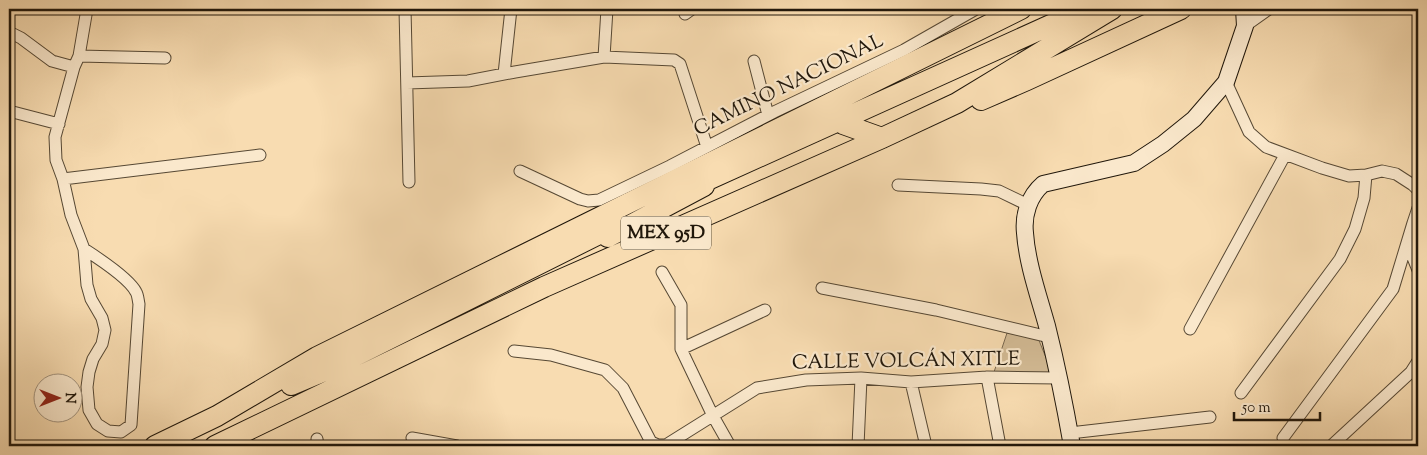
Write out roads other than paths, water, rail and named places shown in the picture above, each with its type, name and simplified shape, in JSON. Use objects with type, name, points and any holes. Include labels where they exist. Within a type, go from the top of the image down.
[{"type":"highway","name":"MEX 95D","points":[[155,446],[217,416],[317,358],[1021,9]]},
{"type":"highway","points":[[217,416],[328,369],[699,184],[1086,9]]},
{"type":"highway","points":[[544,287],[570,261],[592,246],[708,183],[1106,9]]},
{"type":"highway","name":"MEX 95D","points":[[215,446],[544,287],[957,103],[1112,9]]},
{"type":"highway","points":[[957,103],[983,100],[1181,9]]},
{"type":"highway","points":[[843,124],[882,138]]},
{"type":"street","points":[[84,249],[106,262],[137,293],[139,304],[131,425],[121,432],[108,431],[97,424],[89,410],[87,387],[89,372],[93,358],[102,344],[105,330],[102,318],[91,299],[87,285],[84,249],[71,215],[63,179],[56,160],[55,137],[74,67],[79,56],[87,9]]},
{"type":"street","points":[[405,9],[409,182]]},
{"type":"street","points":[[504,74],[510,9]]},
{"type":"street","points":[[604,57],[607,9]]},
{"type":"street","name":"CAMINO NACIONAL","points":[[520,171],[580,199],[588,201],[599,200],[670,166],[768,115],[904,50],[976,9]]},
{"type":"street","points":[[1210,417],[1071,440],[1024,231],[1028,205],[1036,190],[1043,184],[1134,163],[1163,144],[1194,119],[1226,82],[1245,26],[1244,9]]},
{"type":"street","points":[[1245,26],[1269,9]]},
{"type":"street","points":[[9,32],[21,38],[52,61],[74,67]]},
{"type":"street","points":[[79,56],[165,58]]},
{"type":"street","points":[[407,83],[468,81],[604,57],[674,60],[680,64],[707,147]]},
{"type":"street","points":[[754,61],[768,115]]},
{"type":"street","points":[[1226,82],[1249,132],[1266,147],[1349,176],[1366,176],[1382,171],[1396,174],[1413,184],[1418,190]]},
{"type":"street","points":[[9,111],[59,124]]},
{"type":"street","points":[[63,179],[260,155]]},
{"type":"street","points":[[1190,329],[1285,155]]},
{"type":"street","points":[[1241,393],[1340,259],[1355,229],[1364,198],[1366,176]]},
{"type":"street","points":[[898,185],[999,191],[1028,205]]},
{"type":"street","points":[[1283,438],[1394,289],[1418,208]]},
{"type":"street","points":[[1407,243],[1418,270]]},
{"type":"street","points":[[662,272],[680,305],[682,349],[713,416],[730,446]]},
{"type":"street","points":[[822,288],[936,310],[1049,336]]},
{"type":"street","points":[[682,349],[765,310]]},
{"type":"street","name":"CALLE VOLCÁN XITLE","points":[[514,351],[552,355],[605,370],[623,388],[651,442],[658,445],[666,445],[757,388],[806,380],[860,378],[911,382],[987,378],[1058,378]]},
{"type":"street","points":[[1331,446],[1411,372],[1418,361]]},
{"type":"street","points":[[858,446],[860,378]]},
{"type":"street","points":[[987,378],[1000,446]]},
{"type":"street","points":[[911,382],[926,446]]},
{"type":"street","points":[[412,438],[457,446]]}]
